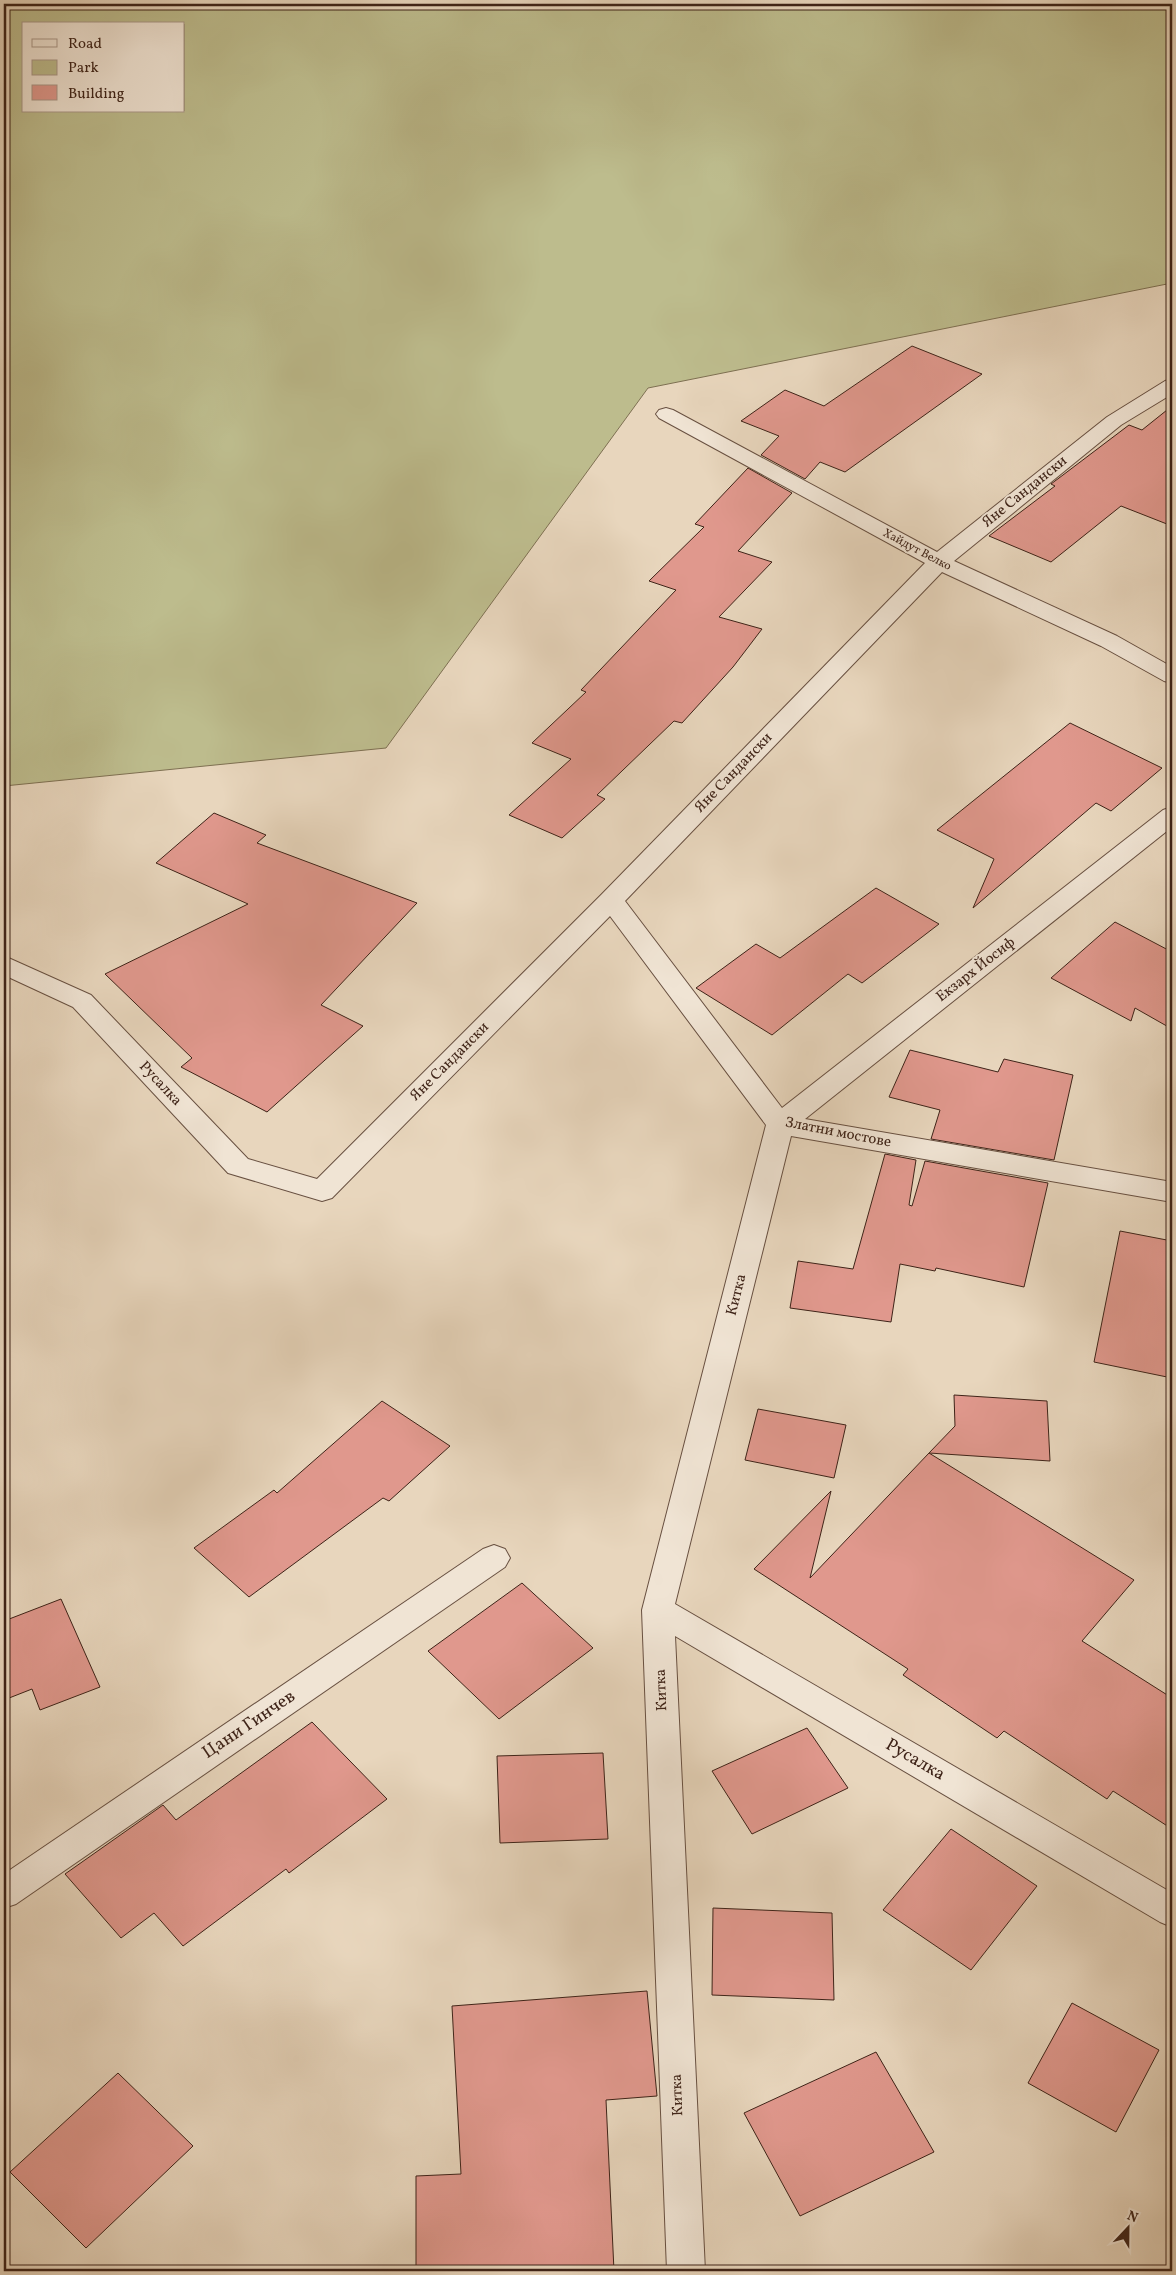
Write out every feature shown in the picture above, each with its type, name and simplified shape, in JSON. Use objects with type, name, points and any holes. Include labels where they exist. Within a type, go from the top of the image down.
[{"type":"street","name":"Яне Сандански","points":[[322,1191],[611,900],[939,562],[1114,421],[1172,385]]},
{"type":"street","name":"Хайдут Велко","points":[[666,414],[939,562],[1109,641],[1172,676]]},
{"type":"street","name":"Екзарх Йосиф","points":[[780,1124],[1172,815]]},
{"type":"street","name":"Златни мостове","points":[[611,900],[780,1124],[1172,1192]]},
{"type":"street","name":"Русалка","points":[[4,965],[82,1002],[238,1166],[322,1191]]},
{"type":"street","name":"Китка","points":[[686,2271],[658,1610],[780,1124]]},
{"type":"street","name":"Цани Гинчев","points":[[4,1892],[494,1558]]},
{"type":"street","name":"Русалка","points":[[658,1610],[1170,1908]]},
{"type":"green space","points":[[4,4],[1172,4],[1172,283],[648,388],[386,748],[4,786]]},
{"type":"building","points":[[912,346],[982,374],[845,472],[820,462],[805,479],[761,455],[779,436],[741,421],[785,390],[824,406]]},
{"type":"building","points":[[1172,406],[1172,526],[1121,506],[1051,562],[989,536],[1055,486],[1051,484],[1129,425],[1142,430]]},
{"type":"building","points":[[748,468],[792,493],[738,551],[772,562],[719,617],[762,629],[733,667],[682,723],[674,721],[597,795],[605,799],[562,838],[509,815],[571,759],[532,743],[586,692],[581,690],[676,590],[649,581],[704,527],[695,524]]},
{"type":"building","points":[[1070,723],[1162,768],[1111,811],[1096,803],[973,908],[994,859],[937,830]]},
{"type":"building","points":[[214,813],[266,835],[257,843],[417,903],[321,1005],[363,1026],[267,1112],[181,1067],[192,1058],[105,974],[248,904],[156,863]]},
{"type":"building","points":[[876,888],[939,924],[862,983],[848,974],[772,1035],[696,988],[756,944],[780,958]]},
{"type":"building","points":[[1115,922],[1172,952],[1172,1029],[1135,1008],[1131,1021],[1051,978]]},
{"type":"building","points":[[910,1050],[998,1072],[1004,1059],[1073,1075],[1054,1160],[931,1139],[940,1110],[889,1097]]},
{"type":"building","points":[[885,1154],[916,1160],[909,1205],[912,1206],[925,1161],[1048,1183],[1024,1287],[936,1268],[935,1271],[900,1264],[891,1322],[790,1308],[798,1261],[853,1269]]},
{"type":"building","points":[[1120,1231],[1172,1241],[1172,1378],[1094,1362]]},
{"type":"building","points":[[954,1395],[1047,1401],[1050,1461],[929,1453],[955,1426]]},
{"type":"building","points":[[382,1401],[450,1446],[389,1501],[383,1498],[249,1597],[194,1548],[274,1490],[277,1493]]},
{"type":"building","points":[[758,1409],[846,1425],[834,1478],[745,1460]]},
{"type":"building","points":[[929,1453],[1134,1580],[1082,1641],[1172,1698],[1172,1829],[1113,1791],[1107,1799],[1004,1731],[997,1738],[903,1675],[908,1669],[754,1569],[831,1491],[810,1578]]},
{"type":"building","points":[[522,1583],[593,1648],[499,1719],[428,1651]]},
{"type":"building","points":[[61,1599],[100,1687],[40,1710],[32,1689],[4,1700],[4,1621]]},
{"type":"building","points":[[312,1722],[387,1799],[289,1873],[286,1869],[183,1946],[154,1913],[121,1938],[65,1874],[163,1805],[176,1820]]},
{"type":"building","points":[[807,1728],[848,1788],[752,1834],[712,1771]]},
{"type":"building","points":[[603,1753],[608,1839],[500,1843],[497,1756]]},
{"type":"building","points":[[951,1829],[1037,1886],[971,1970],[883,1910]]},
{"type":"building","points":[[713,1908],[832,1913],[834,2000],[712,1995]]},
{"type":"building","points":[[647,1991],[657,2096],[606,2100],[614,2271],[416,2271],[416,2176],[461,2174],[452,2006]]},
{"type":"building","points":[[1072,2003],[1159,2050],[1116,2132],[1028,2083]]},
{"type":"building","points":[[876,2052],[934,2152],[800,2216],[744,2113]]},
{"type":"building","points":[[118,2073],[193,2146],[86,2248],[10,2172]]}]
